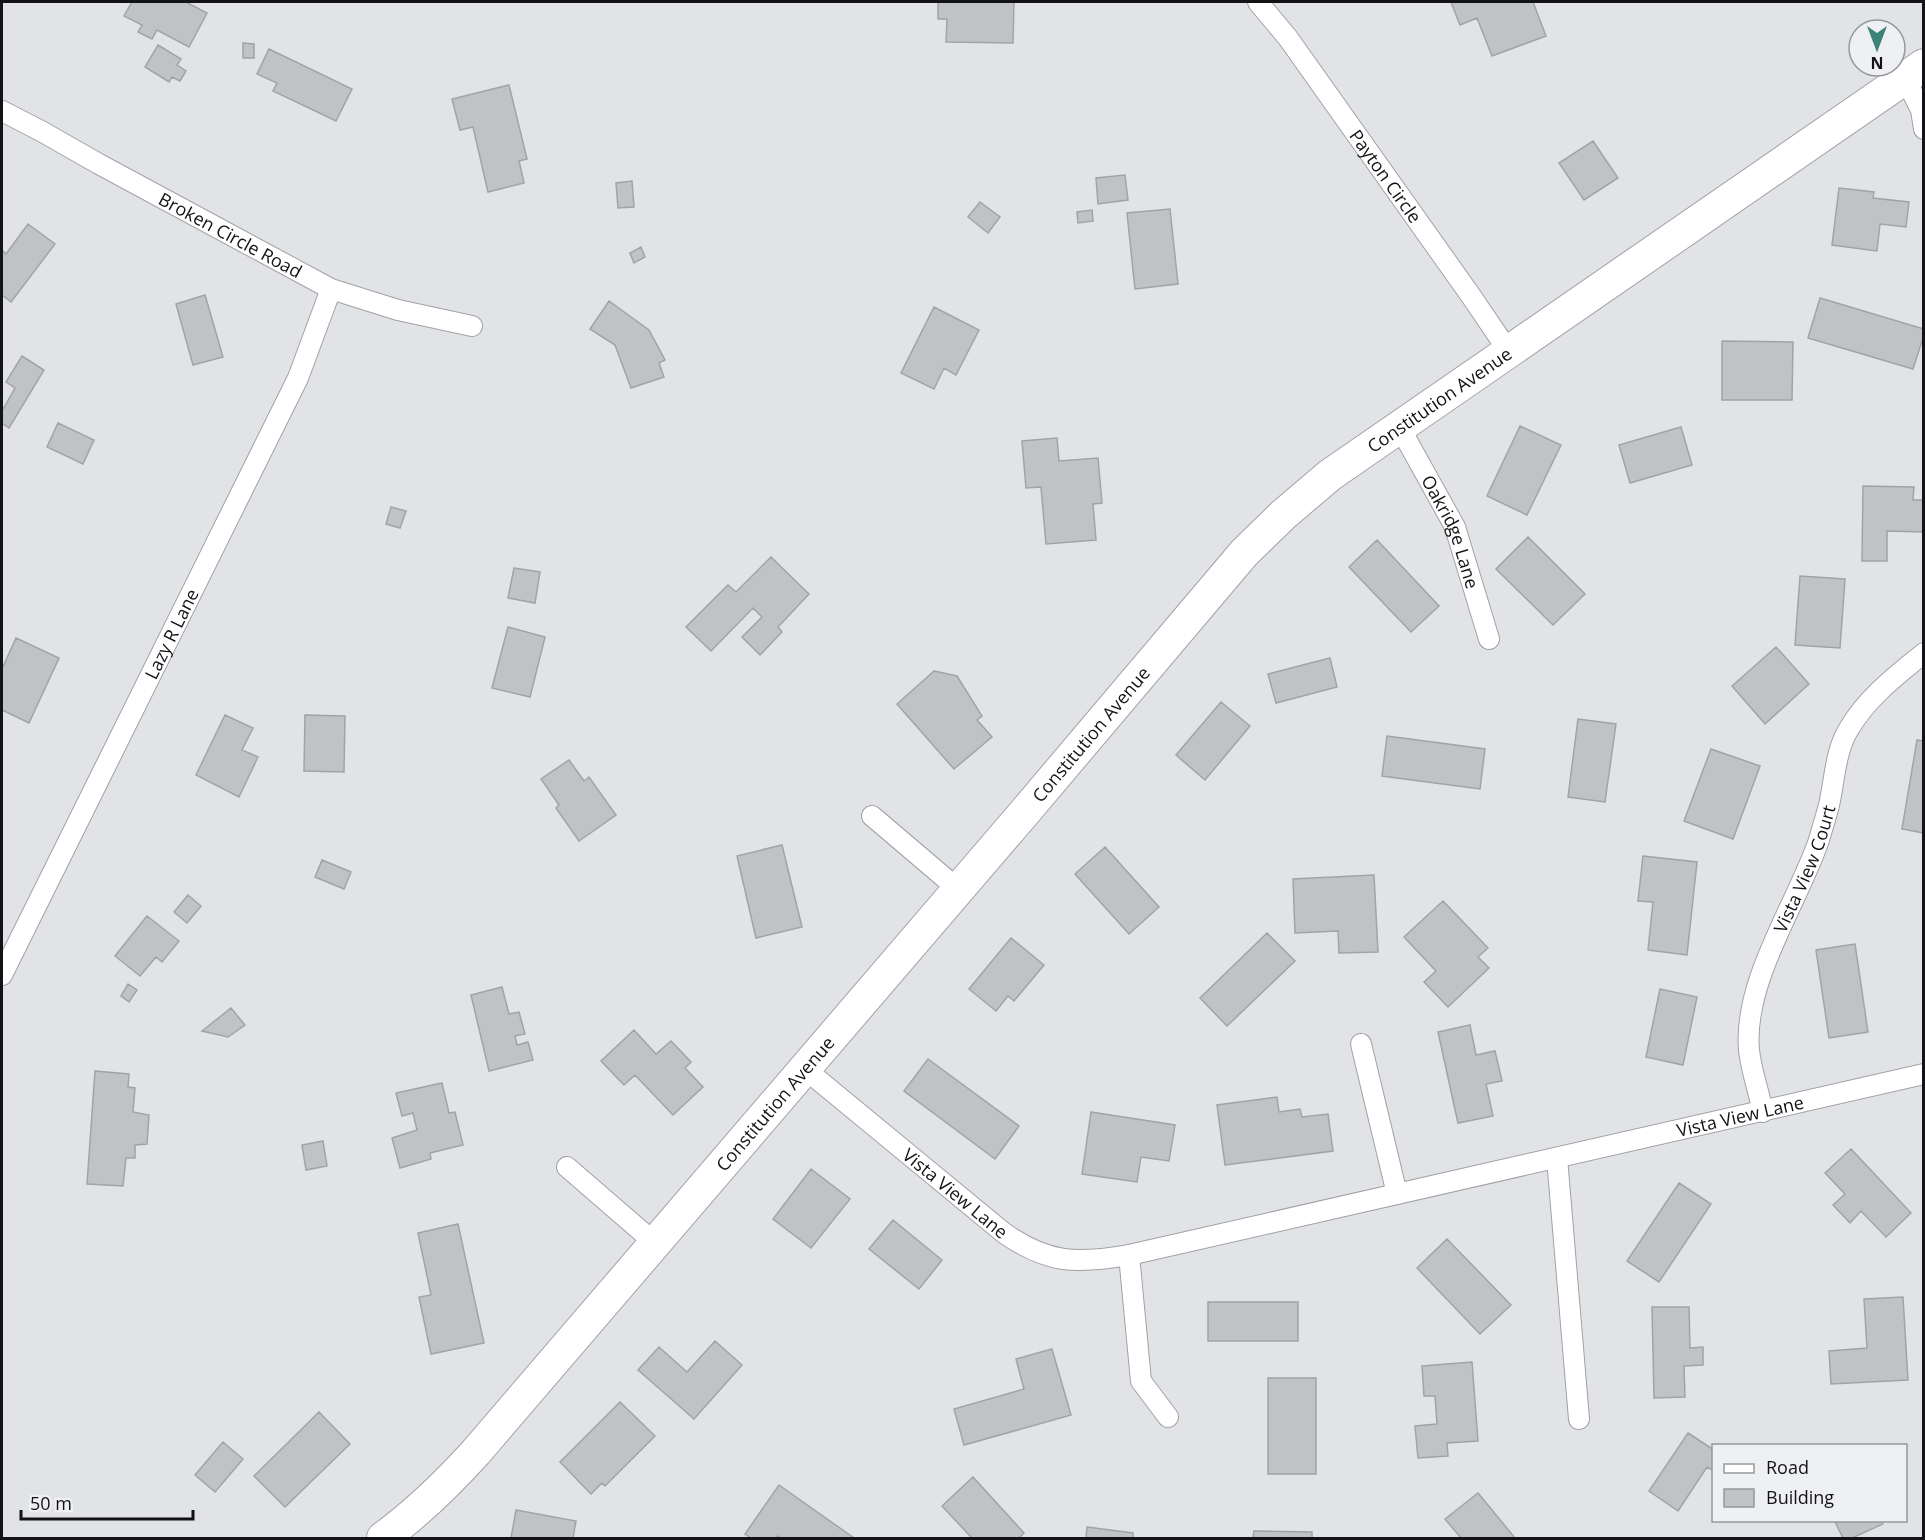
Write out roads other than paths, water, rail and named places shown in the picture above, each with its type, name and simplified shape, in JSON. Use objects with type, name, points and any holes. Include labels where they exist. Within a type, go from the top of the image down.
[{"type":"main road","name":"Constitution Avenue","points":[[383,1539],[410,1518],[453,1478],[959,890],[1244,553],[1283,515],[1330,475],[1914,71]]},
{"type":"street","name":"Payton Circle","points":[[1258,2],[1295,47],[1472,296],[1509,352]]},
{"type":"street","points":[[1914,71],[1923,129]]},
{"type":"street","name":"Broken Circle Road","points":[[2,111],[331,289],[398,310],[472,326]]},
{"type":"street","name":"Lazy R Lane","points":[[2,975],[298,378],[331,289]]},
{"type":"street","name":"Oakridge Lane","points":[[1400,428],[1455,527],[1489,639]]},
{"type":"street","name":"Vista View Court","points":[[1763,1112],[1749,1050],[1750,1024],[1762,972],[1818,843],[1829,806],[1838,755],[1848,729],[1866,703],[1923,653]]},
{"type":"street","points":[[872,816],[959,890]]},
{"type":"street","points":[[1361,1044],[1397,1194]]},
{"type":"street","name":"Vista View Lane","points":[[805,1069],[1017,1242],[1044,1255],[1070,1261],[1094,1261],[1129,1255],[1923,1074]]},
{"type":"street","points":[[1557,1158],[1579,1419]]},
{"type":"street","points":[[567,1167],[656,1244]]},
{"type":"street","points":[[1129,1255],[1141,1381],[1168,1417]]}]
